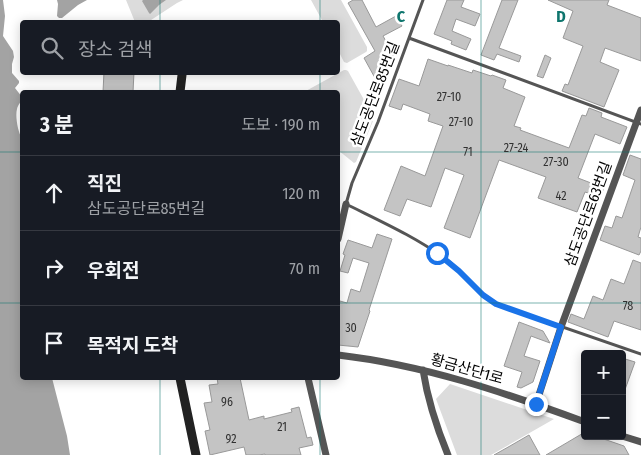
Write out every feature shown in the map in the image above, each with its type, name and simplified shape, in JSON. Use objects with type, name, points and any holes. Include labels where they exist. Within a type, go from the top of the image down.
[{"type":"street","points":[[180,90],[182,75]]},
{"type":"street","name":"삼도공단로63번길","points":[[536,404],[561,327],[639,123],[641,110]]},
{"type":"street","points":[[340,230],[346,204]]},
{"type":"street","name":"황금산단1로","points":[[340,355],[423,370],[474,383],[581,421]]},
{"type":"street","points":[[423,370],[431,410],[448,455]]},
{"type":"street","points":[[180,380],[196,455]]},
{"type":"street","points":[[308,380],[326,455]]},
{"type":"street","points":[[626,437],[641,442]]},
{"type":"lane","name":"삼도공단로85번길","points":[[346,204],[352,183],[378,122],[423,0]]},
{"type":"lane","name":"삼도공단로85번길","points":[[408,38],[639,123]]},
{"type":"lane","points":[[346,204],[409,236],[437,253],[459,271],[483,295],[496,304],[641,354]]},
{"type":"shaded area","points":[[0,0],[3,0],[5,16],[3,36],[13,51],[12,73],[19,81],[15,88],[20,94],[16,116],[20,134],[20,380],[53,380],[70,455],[0,455]]},
{"type":"shaded area","points":[[57,0],[87,0],[62,18],[59,18],[57,16]]},
{"type":"shaded area","points":[[126,0],[183,0],[151,20],[134,20]]},
{"type":"shaded area","points":[[143,0],[166,0],[150,14]]},
{"type":"shaded area","points":[[311,0],[341,0],[367,47],[367,51],[347,63],[344,62],[340,54],[340,20],[322,20]]},
{"type":"shaded area","points":[[344,70],[348,71],[373,116],[373,121],[354,163],[340,152],[340,90],[308,90],[335,75],[340,75],[340,72]]},
{"type":"shaded area","points":[[450,384],[554,419],[491,455],[457,455],[436,399]]},
{"type":"building","points":[[353,0],[362,0],[376,27],[396,16],[402,26],[383,36],[394,55],[380,63],[385,72],[375,78],[364,58],[375,51],[348,3]]},
{"type":"building","points":[[447,0],[464,0],[461,7],[480,14],[475,26],[456,19],[452,31],[471,39],[466,50],[451,44],[452,41],[434,34]]},
{"type":"building","points":[[502,0],[518,0],[499,48],[521,56],[519,62],[497,54],[494,60],[481,55]]},
{"type":"building","points":[[548,0],[609,0],[607,5],[641,18],[641,61],[605,48],[600,62],[619,70],[604,107],[562,91],[565,84],[568,85],[583,46],[563,38],[573,11]]},
{"type":"building","points":[[545,55],[551,58],[543,78],[537,76]]},
{"type":"building","points":[[428,59],[472,73],[473,70],[506,80],[503,88],[525,97],[514,126],[569,148],[582,115],[586,116],[589,108],[602,113],[601,117],[627,127],[620,144],[595,134],[578,178],[604,188],[600,197],[585,192],[577,212],[538,198],[546,177],[499,160],[470,238],[444,228],[464,175],[445,168],[431,207],[407,199],[400,216],[384,210],[401,166],[425,176],[443,126],[428,121],[430,114],[403,104],[401,110],[389,106],[399,79],[419,86]]},
{"type":"building","points":[[104,75],[134,75],[133,90],[103,90]]},
{"type":"building","points":[[630,155],[641,159],[641,227],[638,237],[641,238],[641,251],[639,255],[600,240],[605,226],[612,228],[616,216],[622,218],[635,180],[623,175]]},
{"type":"building","points":[[377,234],[392,239],[358,347],[340,345],[340,301],[347,303],[351,289],[360,292],[369,263],[353,258],[348,273],[340,271],[345,255],[343,254],[348,240],[372,248]]},
{"type":"building","points":[[633,260],[641,263],[641,330],[614,321],[608,337],[568,322],[571,314],[584,319],[593,296],[603,300],[611,279],[624,284]]},
{"type":"building","points":[[519,322],[543,331],[550,343],[531,336],[524,356],[540,361],[533,382],[521,388],[517,387],[522,372],[504,366]]},
{"type":"building","points":[[626,359],[635,362],[626,387]]},
{"type":"building","points":[[217,380],[240,380],[249,420],[264,416],[264,419],[292,412],[291,409],[299,407],[307,438],[311,437],[313,445],[299,448],[301,455],[246,455],[244,447],[210,455],[205,431],[210,430],[204,403],[212,402],[209,385],[218,384]]},
{"type":"building","points":[[581,434],[581,440],[607,440],[624,446],[629,455],[546,455]]},
{"type":"building","points":[[529,435],[540,455],[494,455],[510,446]]},
{"type":"route","points":[[437,253],[459,271],[483,295],[496,304],[561,327],[536,404]]}]
